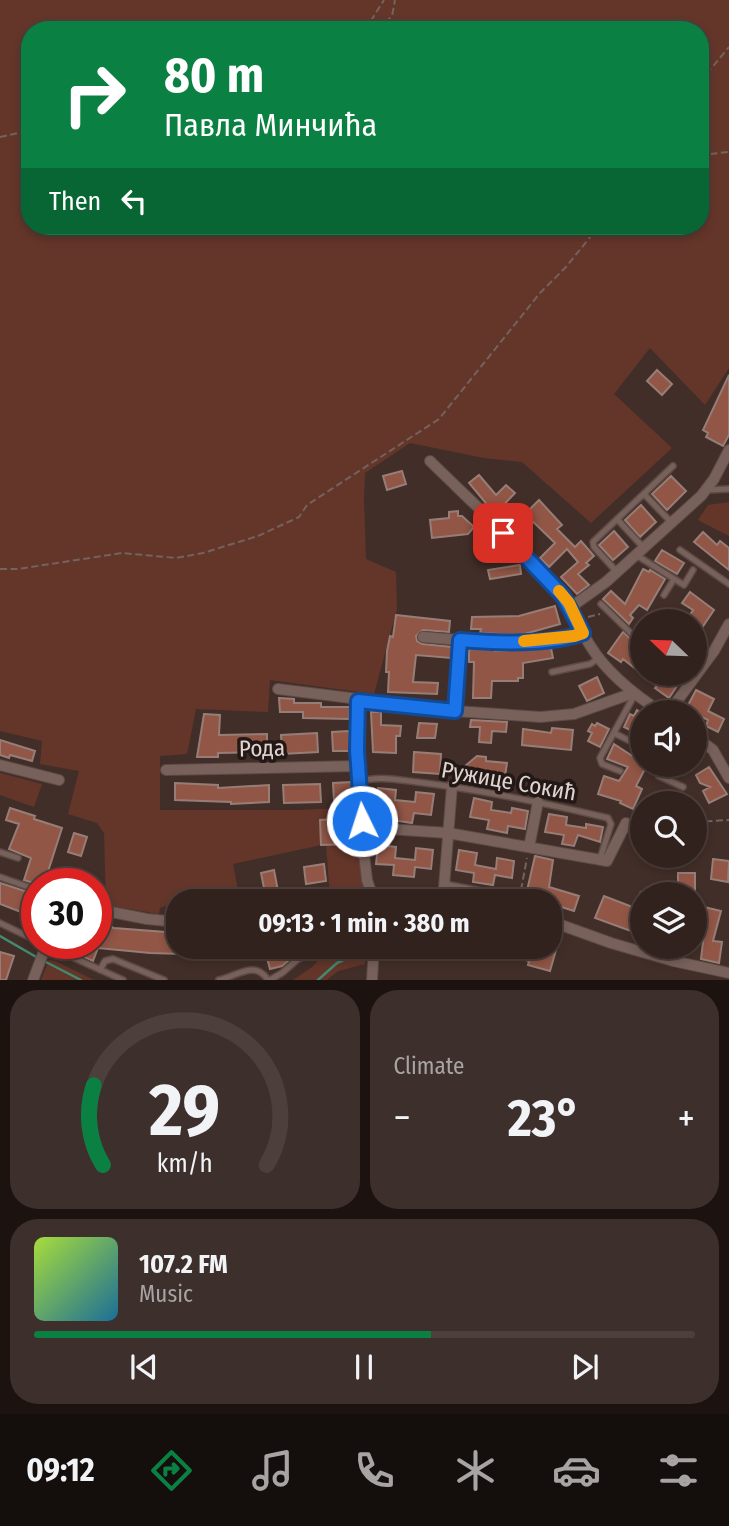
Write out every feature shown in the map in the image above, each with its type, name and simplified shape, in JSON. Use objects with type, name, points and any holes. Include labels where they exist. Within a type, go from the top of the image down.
[{"type":"street","points":[[571,607],[617,572],[707,490],[729,450]]},
{"type":"street","points":[[430,461],[539,568],[571,607],[580,628],[599,658],[643,700]]},
{"type":"street","points":[[707,661],[729,624]]},
{"type":"street","points":[[423,637],[502,643],[561,638],[580,628]]},
{"type":"street","points":[[278,689],[358,701],[517,717],[556,716],[587,710],[634,694]]},
{"type":"street","points":[[358,701],[359,782],[365,863],[370,889]]},
{"type":"street","points":[[707,745],[713,750],[729,778]]},
{"type":"street","points":[[0,765],[59,780]]},
{"type":"street","name":"Рода","points":[[166,770],[358,766]]},
{"type":"street","points":[[446,889],[452,786]]},
{"type":"street","points":[[529,847],[538,802]]},
{"type":"street","points":[[373,828],[448,833],[610,860],[625,822]]},
{"type":"street","points":[[112,912],[166,921]]},
{"type":"street","points":[[562,925],[624,947],[729,973]]},
{"type":"street","points":[[33,980],[40,959]]},
{"type":"street","points":[[372,980],[373,959]]},
{"type":"lane","points":[[617,572],[594,547],[595,540],[673,466]]},
{"type":"lane","points":[[707,490],[729,489]]},
{"type":"lane","points":[[643,494],[671,522]]},
{"type":"lane","points":[[617,519],[640,552],[674,579],[684,585],[693,570]]},
{"type":"lane","points":[[680,550],[729,584]]},
{"type":"lane","points":[[664,595],[674,579]]},
{"type":"lane","points":[[601,604],[630,633]]},
{"type":"lane","points":[[455,711],[460,640]]},
{"type":"lane","points":[[552,672],[590,664],[599,658]]},
{"type":"lane","points":[[620,771],[600,761],[634,694]]},
{"type":"lane","points":[[614,733],[630,741]]},
{"type":"lane","points":[[661,777],[683,787]]},
{"type":"lane","name":"Ружице Сокић","points":[[359,782],[369,778],[381,778],[452,786],[610,819],[600,860]]},
{"type":"lane","points":[[625,822],[630,824]]},
{"type":"lane","points":[[0,852],[18,859]]},
{"type":"lane","points":[[0,877],[21,884]]},
{"type":"lane","points":[[445,884],[471,889]]},
{"type":"lane","points":[[0,923],[21,934]]},
{"type":"lane","points":[[75,959],[122,980]]},
{"type":"lane","points":[[100,970],[106,960],[113,959],[164,980]]},
{"type":"lane","points":[[219,980],[257,968],[269,980],[300,959]]},
{"type":"path","points":[[371,21],[384,0]]},
{"type":"path","points":[[387,21],[392,16],[395,0]]},
{"type":"path","points":[[709,71],[729,47]]},
{"type":"path","points":[[0,136],[21,132]]},
{"type":"path","points":[[709,154],[729,152]]},
{"type":"path","points":[[0,569],[18,569],[122,553],[176,558],[203,553],[258,536],[299,517],[306,505],[439,419],[540,293],[592,235]]},
{"type":"path","points":[[580,628],[607,611]]},
{"type":"path","points":[[707,821],[729,820]]},
{"type":"path","points":[[521,889],[527,859]]},
{"type":"shaded area","points":[[0,0],[729,0],[729,368],[705,405],[650,348],[614,394],[672,448],[591,523],[522,462],[484,458],[410,443],[365,473],[366,559],[396,572],[397,609],[374,694],[270,680],[268,712],[196,709],[187,754],[160,756],[160,810],[361,807],[371,889],[329,889],[326,844],[233,864],[238,889],[166,889],[166,906],[160,908],[159,914],[112,906],[112,868],[105,868],[104,833],[97,823],[68,814],[79,771],[40,764],[42,741],[0,731]]},
{"type":"shaded area","points":[[729,502],[729,536],[698,520],[708,505]]},
{"type":"shaded area","points":[[0,773],[42,784],[34,807],[0,795]]},
{"type":"shaded area","points":[[320,959],[366,959],[365,964],[338,971],[327,980],[293,980]]},
{"type":"shaded area","points":[[49,960],[55,961],[94,980],[41,980]]},
{"type":"building","points":[[657,370],[672,384],[662,395],[647,381]]},
{"type":"building","points":[[729,375],[729,435],[723,446],[706,437],[708,433],[703,430]]},
{"type":"building","points":[[402,471],[406,484],[387,490],[383,476]]},
{"type":"building","points":[[479,475],[496,495],[506,485],[515,493],[495,514],[469,483]]},
{"type":"building","points":[[671,476],[686,491],[667,510],[652,494]]},
{"type":"building","points":[[539,500],[562,525],[557,529],[575,547],[581,541],[594,556],[586,563],[589,565],[578,574],[589,585],[577,594],[561,577],[578,562],[567,549],[549,567],[540,558],[555,543],[525,514]]},
{"type":"building","points":[[641,505],[656,522],[640,537],[625,520]]},
{"type":"building","points":[[458,511],[458,516],[462,516],[474,527],[468,534],[432,538],[430,520],[449,518],[449,512]]},
{"type":"building","points":[[614,531],[628,547],[613,560],[599,545]]},
{"type":"building","points":[[703,532],[717,545],[720,541],[729,548],[729,570],[694,542]]},
{"type":"building","points":[[662,550],[684,563],[677,574],[655,561]]},
{"type":"building","points":[[520,565],[521,574],[490,579],[488,570]]},
{"type":"building","points":[[643,569],[665,579],[648,609],[639,605],[635,609],[630,609],[629,624],[603,599],[611,591],[625,604]]},
{"type":"building","points":[[690,592],[714,610],[707,620],[707,609],[691,609],[682,603]]},
{"type":"building","points":[[555,606],[560,624],[521,635],[480,633],[481,629],[471,629],[472,617],[519,616]]},
{"type":"building","points":[[396,615],[450,621],[449,632],[423,630],[416,636],[417,641],[422,644],[452,647],[451,658],[416,655],[413,682],[438,683],[437,694],[388,692],[387,651],[390,636],[393,637]]},
{"type":"building","points":[[623,632],[630,638],[630,665],[608,653]]},
{"type":"building","points":[[551,648],[553,658],[523,663],[523,678],[518,678],[518,681],[492,681],[491,698],[473,698],[474,662],[469,662],[469,649],[495,651]]},
{"type":"building","points":[[597,677],[604,693],[587,701],[579,686]]},
{"type":"building","points":[[657,686],[677,686],[669,698],[655,688]]},
{"type":"building","points":[[696,690],[714,699],[708,711],[724,719],[718,732],[707,726],[707,700],[691,700]]},
{"type":"building","points":[[279,698],[294,699],[294,703],[321,703],[321,707],[350,707],[349,719],[303,718],[303,712],[280,712]]},
{"type":"building","points":[[371,712],[381,712],[381,725],[401,726],[400,736],[396,736],[396,753],[373,752]]},
{"type":"building","points":[[204,714],[220,715],[219,735],[267,734],[267,752],[218,753],[218,757],[197,757]]},
{"type":"building","points":[[630,714],[630,730],[624,727]]},
{"type":"building","points":[[471,720],[507,722],[506,732],[492,731],[491,743],[479,742],[480,727],[470,727]]},
{"type":"building","points":[[419,723],[437,724],[435,738],[417,738]]},
{"type":"building","points":[[597,723],[609,729],[600,747],[588,741],[592,733],[588,731],[592,724],[595,726]]},
{"type":"building","points":[[552,728],[573,730],[571,750],[522,745],[523,729],[551,733]]},
{"type":"building","points":[[349,731],[350,751],[333,751],[332,732]]},
{"type":"building","points":[[317,733],[318,752],[282,754],[281,735]]},
{"type":"building","points":[[0,740],[35,751],[32,761],[0,755]]},
{"type":"building","points":[[614,744],[630,754],[630,777],[641,777],[636,786],[641,791],[630,791],[630,808],[620,803],[621,801],[598,794],[604,776],[619,781],[628,767],[607,759]]},
{"type":"building","points":[[414,752],[441,754],[440,774],[413,772]]},
{"type":"building","points":[[477,756],[486,757],[486,761],[507,763],[504,783],[463,778],[464,767]]},
{"type":"building","points":[[709,767],[727,794],[709,803],[707,791],[703,791],[710,787],[700,783],[697,777],[707,777]]},
{"type":"building","points":[[352,782],[353,800],[334,801],[333,783]]},
{"type":"building","points":[[175,783],[218,785],[218,788],[269,785],[269,802],[231,804],[175,800]]},
{"type":"building","points":[[320,784],[321,802],[284,803],[283,785]]},
{"type":"building","points":[[378,788],[396,790],[395,800],[415,802],[416,792],[434,794],[431,815],[414,813],[412,823],[392,820],[393,812],[375,809]]},
{"type":"building","points":[[474,798],[492,802],[491,810],[511,813],[512,808],[528,811],[525,829],[508,826],[507,833],[487,829],[489,820],[470,817]]},
{"type":"building","points":[[10,808],[62,828],[49,868],[28,868],[31,858],[9,849],[19,824],[6,820]]},
{"type":"building","points":[[549,814],[567,817],[566,825],[603,827],[600,842],[578,835],[574,846],[562,844],[564,835],[545,832]]},
{"type":"building","points":[[354,819],[355,844],[321,845],[320,820]]},
{"type":"building","points":[[74,833],[87,837],[81,856],[68,852]]},
{"type":"building","points":[[378,845],[396,847],[395,858],[415,860],[416,848],[433,850],[431,869],[415,867],[414,877],[393,875],[394,865],[376,864]]},
{"type":"building","points":[[459,850],[477,853],[475,865],[496,869],[497,858],[514,861],[512,878],[495,875],[493,885],[473,882],[474,873],[456,870]]},
{"type":"building","points":[[535,856],[553,860],[549,887],[556,889],[527,889]]},
{"type":"building","points":[[713,859],[729,861],[728,882],[711,879]]},
{"type":"building","points":[[324,864],[326,881],[306,884],[304,867]]},
{"type":"building","points":[[274,870],[278,889],[264,889],[261,873]]},
{"type":"building","points":[[678,873],[695,873],[695,882],[678,882]]},
{"type":"building","points":[[0,883],[21,890],[21,912],[0,904]]},
{"type":"building","points":[[562,891],[579,896],[574,911],[562,907]]},
{"type":"building","points":[[604,896],[630,906],[630,931],[595,918]]},
{"type":"building","points":[[707,908],[721,911],[713,941],[722,942],[719,963],[701,959],[707,959]]},
{"type":"building","points":[[112,927],[166,932],[166,953],[112,949]]},
{"type":"building","points":[[0,952],[14,956],[6,980],[0,980]]},
{"type":"building","points":[[267,959],[287,959],[282,966],[270,969]]},
{"type":"building","points":[[522,959],[553,959],[550,971],[528,965],[529,961]]},
{"type":"waterway","points":[[0,936],[21,948]]},
{"type":"waterway","points":[[318,980],[346,959]]},
{"type":"waterway","points":[[44,961],[81,980]]},
{"type":"slow traffic","points":[[524,641],[583,633],[569,603],[559,591]]},
{"type":"route","points":[[362,821],[357,750],[358,701],[455,711],[460,640],[502,643],[561,638],[583,633],[569,603],[539,568],[503,533]]}]
